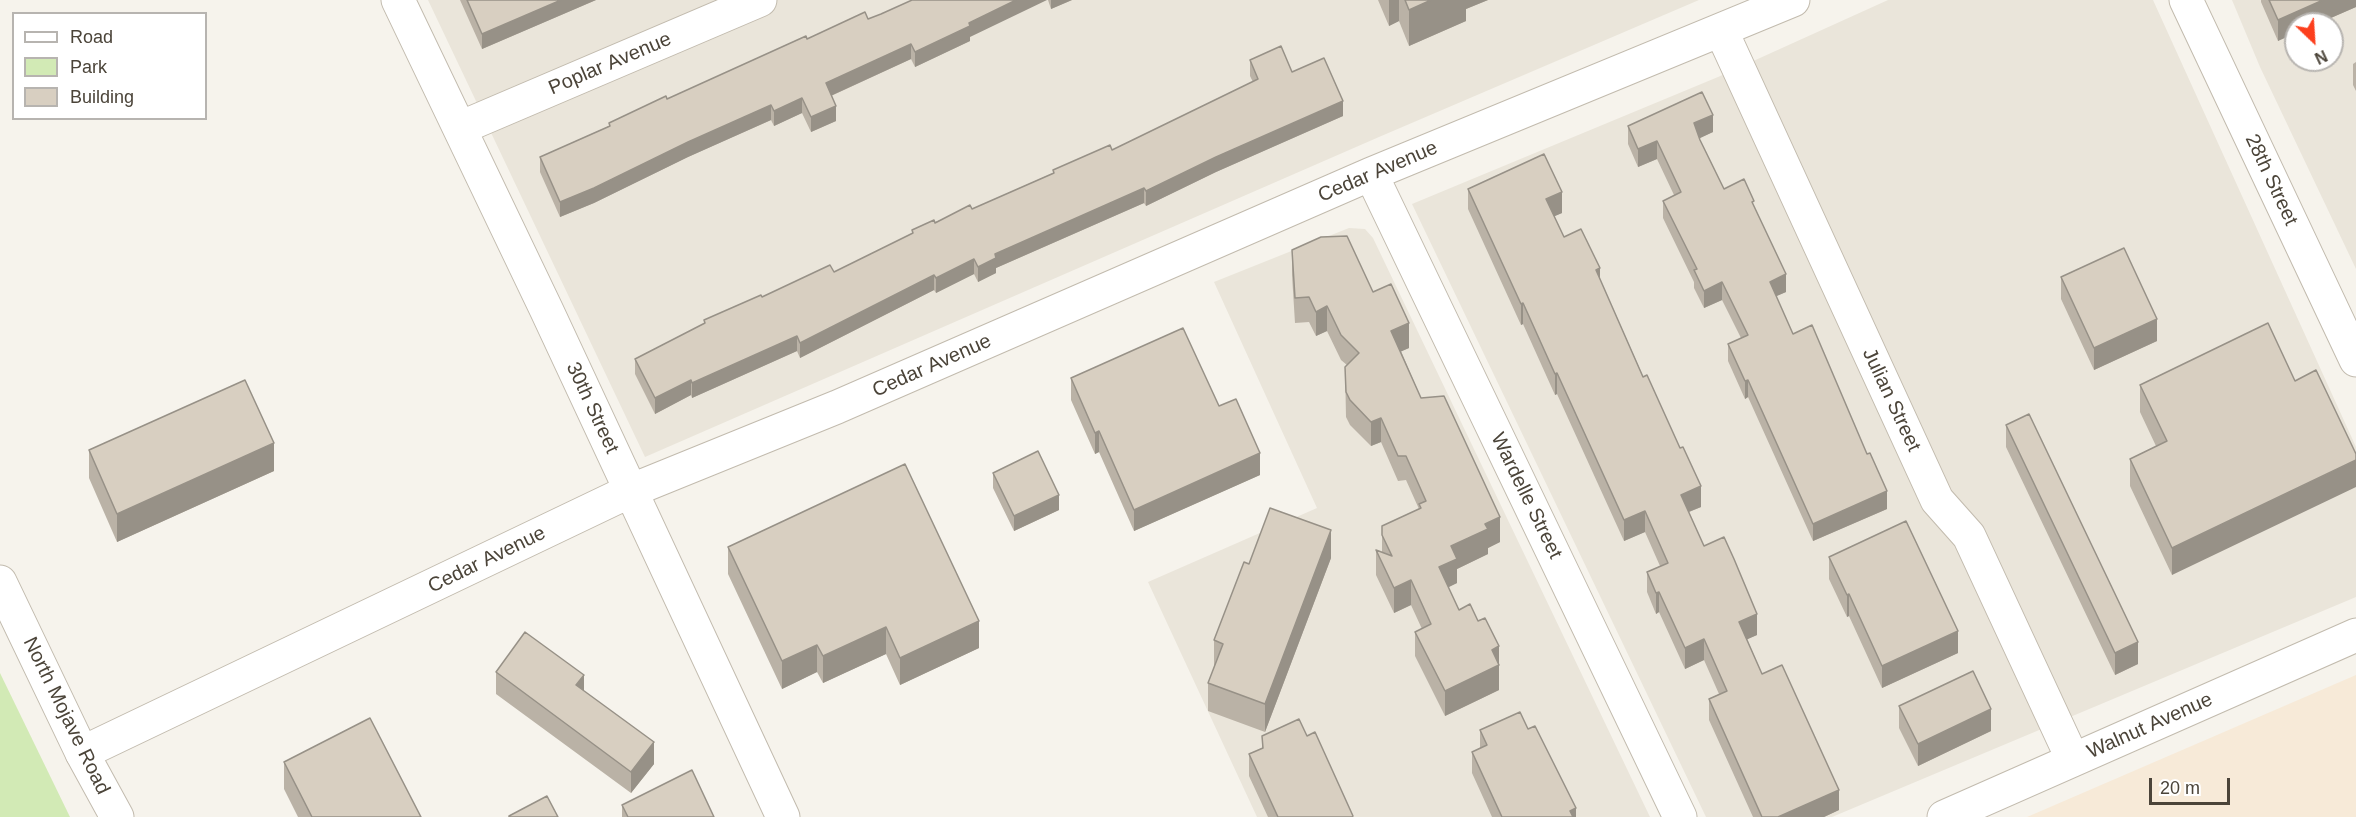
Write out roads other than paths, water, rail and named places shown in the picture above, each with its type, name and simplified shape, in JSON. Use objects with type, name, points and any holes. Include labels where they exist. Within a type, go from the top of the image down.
[{"type":"street","name":"30th Street","points":[[398,0],[783,817]]},
{"type":"street","name":"Poplar Avenue","points":[[460,128],[760,0]]},
{"type":"street","name":"Cedar Avenue","points":[[82,753],[630,491],[837,407],[1371,174],[1792,0]]},
{"type":"street","name":"28th Street","points":[[2186,0],[2356,360]]},
{"type":"street","name":"Julian Street","points":[[1721,30],[1937,500],[1969,536],[2073,760]]},
{"type":"street","name":"Wardelle Street","points":[[1371,174],[1680,817]]},
{"type":"street","name":"North Mojave Road","points":[[0,582],[82,753],[117,817]]},
{"type":"street","name":"Walnut Avenue","points":[[1944,817],[2356,635]]}]
